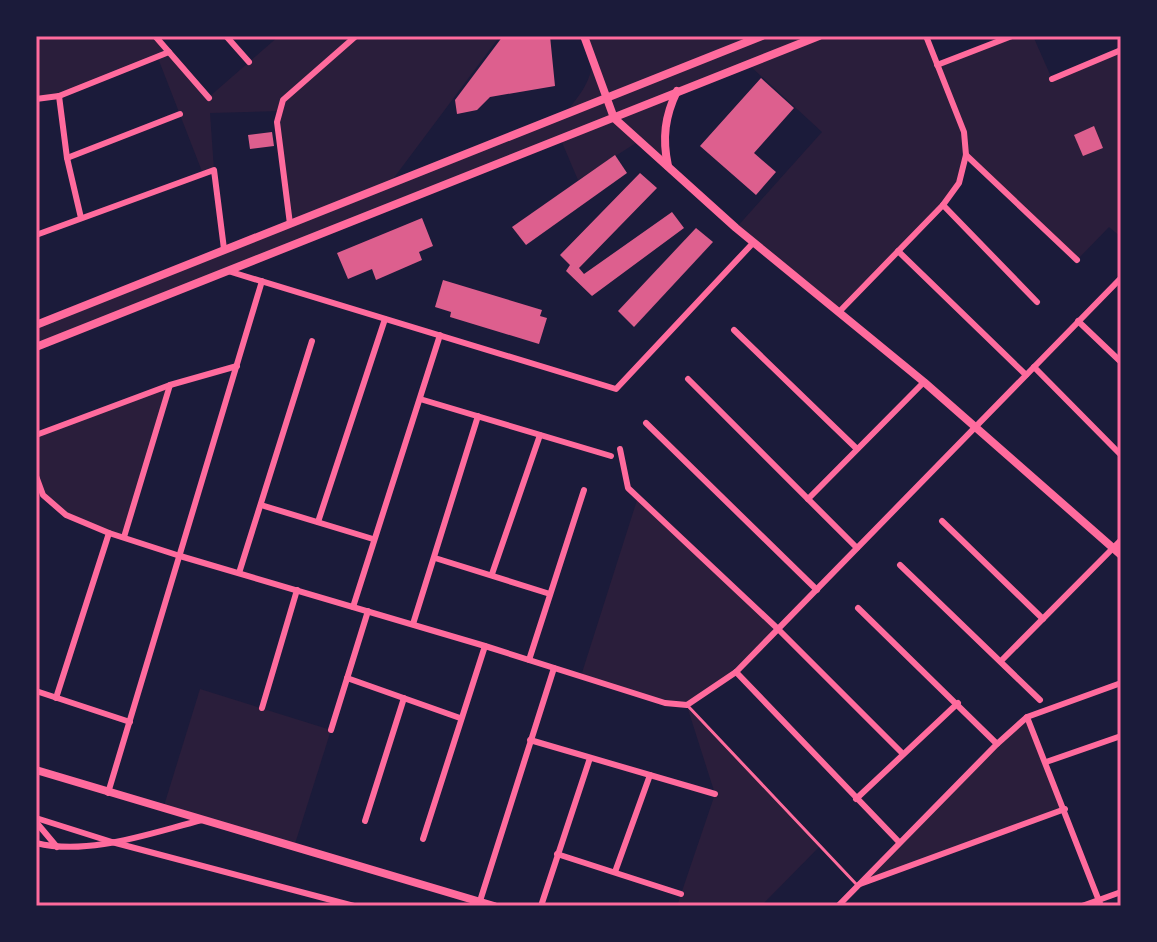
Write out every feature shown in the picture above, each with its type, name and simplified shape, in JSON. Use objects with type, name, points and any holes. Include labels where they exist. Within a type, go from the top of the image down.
[{"type":"street","points":[[155,36],[209,98]]},
{"type":"street","points":[[226,36],[249,62]]},
{"type":"street","points":[[290,224],[277,122],[279,111],[283,100],[356,36]]},
{"type":"street","points":[[584,36],[614,118],[753,243],[924,382],[1121,555]]},
{"type":"street","points":[[36,325],[762,36]]},
{"type":"street","points":[[36,347],[819,36]]},
{"type":"street","points":[[839,312],[943,205],[959,183],[966,155],[964,132],[926,36]]},
{"type":"street","points":[[937,65],[1012,36]]},
{"type":"street","points":[[1052,79],[1121,50]]},
{"type":"street","points":[[36,99],[59,96],[169,52]]},
{"type":"street","points":[[668,167],[666,120],[677,91]]},
{"type":"street","points":[[59,96],[67,158],[81,218]]},
{"type":"street","points":[[67,158],[180,114]]},
{"type":"street","points":[[966,155],[1077,260]]},
{"type":"street","points":[[36,235],[214,170],[224,249]]},
{"type":"street","points":[[943,205],[1037,302]]},
{"type":"street","points":[[228,271],[616,389],[753,243]]},
{"type":"street","points":[[898,251],[1026,375]]},
{"type":"street","points":[[108,793],[262,281]]},
{"type":"street","points":[[36,476],[43,495],[66,515],[109,533],[665,703],[687,705],[736,672],[1120,281]]},
{"type":"street","points":[[318,522],[385,319]]},
{"type":"street","points":[[1078,321],[1121,362]]},
{"type":"street","points":[[734,330],[857,449]]},
{"type":"street","points":[[353,607],[440,335]]},
{"type":"street","points":[[239,573],[312,341]]},
{"type":"street","points":[[36,435],[170,385],[237,366]]},
{"type":"street","points":[[1034,367],[1121,455]]},
{"type":"street","points":[[688,379],[857,548]]},
{"type":"street","points":[[808,499],[924,382]]},
{"type":"street","points":[[124,537],[170,385]]},
{"type":"street","points":[[420,399],[611,456]]},
{"type":"street","points":[[413,624],[478,416]]},
{"type":"street","points":[[646,423],[817,590]]},
{"type":"street","points":[[492,574],[540,435]]},
{"type":"street","points":[[620,449],[628,488],[778,629],[903,754]]},
{"type":"street","points":[[529,660],[584,490]]},
{"type":"street","points":[[261,505],[373,539]]},
{"type":"street","points":[[942,521],[1043,619]]},
{"type":"street","points":[[56,698],[109,533]]},
{"type":"street","points":[[1001,661],[1121,540]]},
{"type":"street","points":[[435,558],[550,594]]},
{"type":"street","points":[[900,565],[1040,700]]},
{"type":"street","points":[[262,708],[297,590]]},
{"type":"street","points":[[858,608],[997,744]]},
{"type":"street","points":[[331,730],[368,611]]},
{"type":"street","points":[[423,839],[485,646]]},
{"type":"street","points":[[480,901],[554,668]]},
{"type":"street","points":[[736,672],[899,842]]},
{"type":"street","points":[[347,678],[460,718]]},
{"type":"street","points":[[838,906],[1027,717],[1121,683]]},
{"type":"street","points":[[36,691],[130,722]]},
{"type":"street","points":[[365,821],[404,698]]},
{"type":"street","points":[[856,799],[958,703]]},
{"type":"street","points":[[1027,717],[1100,903]]},
{"type":"street","points":[[1046,762],[1121,736]]},
{"type":"street","points":[[530,740],[715,794]]},
{"type":"street","points":[[541,906],[590,758]]},
{"type":"street","points":[[36,770],[494,906]]},
{"type":"street","points":[[615,872],[650,775]]},
{"type":"street","points":[[857,885],[1065,809]]},
{"type":"street","points":[[36,820],[354,906]]},
{"type":"street","points":[[36,820],[58,849]]},
{"type":"street","points":[[36,843],[58,849],[112,842],[202,820]]},
{"type":"street","points":[[557,854],[681,894]]},
{"type":"street","points":[[1082,906],[1100,903],[1121,892]]},
{"type":"street","points":[[320,906],[322,898]]},
{"type":"lane","points":[[687,705],[857,885]]},
{"type":"shaded area","points":[[36,36],[155,36],[209,97],[279,36],[500,36],[390,183],[563,115],[582,90],[591,69],[591,56],[584,36],[926,36],[937,65],[1012,36],[1033,36],[1052,79],[1121,50],[1121,237],[1109,227],[1077,260],[966,156],[959,183],[943,205],[839,312],[736,228],[822,132],[748,64],[677,91],[666,120],[668,167],[639,141],[578,180],[561,140],[36,347],[36,325],[290,223],[279,111],[210,113],[214,170],[203,174],[158,58],[59,96],[36,99]]},
{"type":"shaded area","points":[[170,385],[124,537],[73,518],[51,502],[37,480],[36,435]]},
{"type":"shaded area","points":[[638,497],[778,629],[736,672],[688,706],[820,846],[761,906],[677,906],[715,794],[687,706],[665,703],[581,676]]},
{"type":"shaded area","points":[[200,689],[331,730],[294,847],[163,809]]},
{"type":"shaded area","points":[[1027,717],[1065,809],[857,885]]},
{"type":"building","points":[[503,36],[550,36],[555,86],[490,97],[477,110],[457,114],[455,100]]},
{"type":"building","points":[[761,78],[794,108],[754,153],[776,172],[756,195],[700,146]]},
{"type":"building","points":[[1094,126],[1103,148],[1083,156],[1074,135]]},
{"type":"building","points":[[272,132],[274,146],[250,149],[248,135]]},
{"type":"building","points":[[615,155],[627,173],[526,245],[512,227]]},
{"type":"building","points":[[640,173],[657,188],[579,268],[584,274],[672,212],[684,228],[592,296],[566,271],[570,265],[560,255]]},
{"type":"building","points":[[422,218],[433,246],[419,252],[422,260],[376,280],[372,269],[348,279],[337,253]]},
{"type":"building","points":[[696,228],[713,242],[634,327],[618,311]]},
{"type":"building","points":[[443,280],[542,310],[540,316],[547,318],[539,344],[450,317],[451,312],[435,307]]}]
